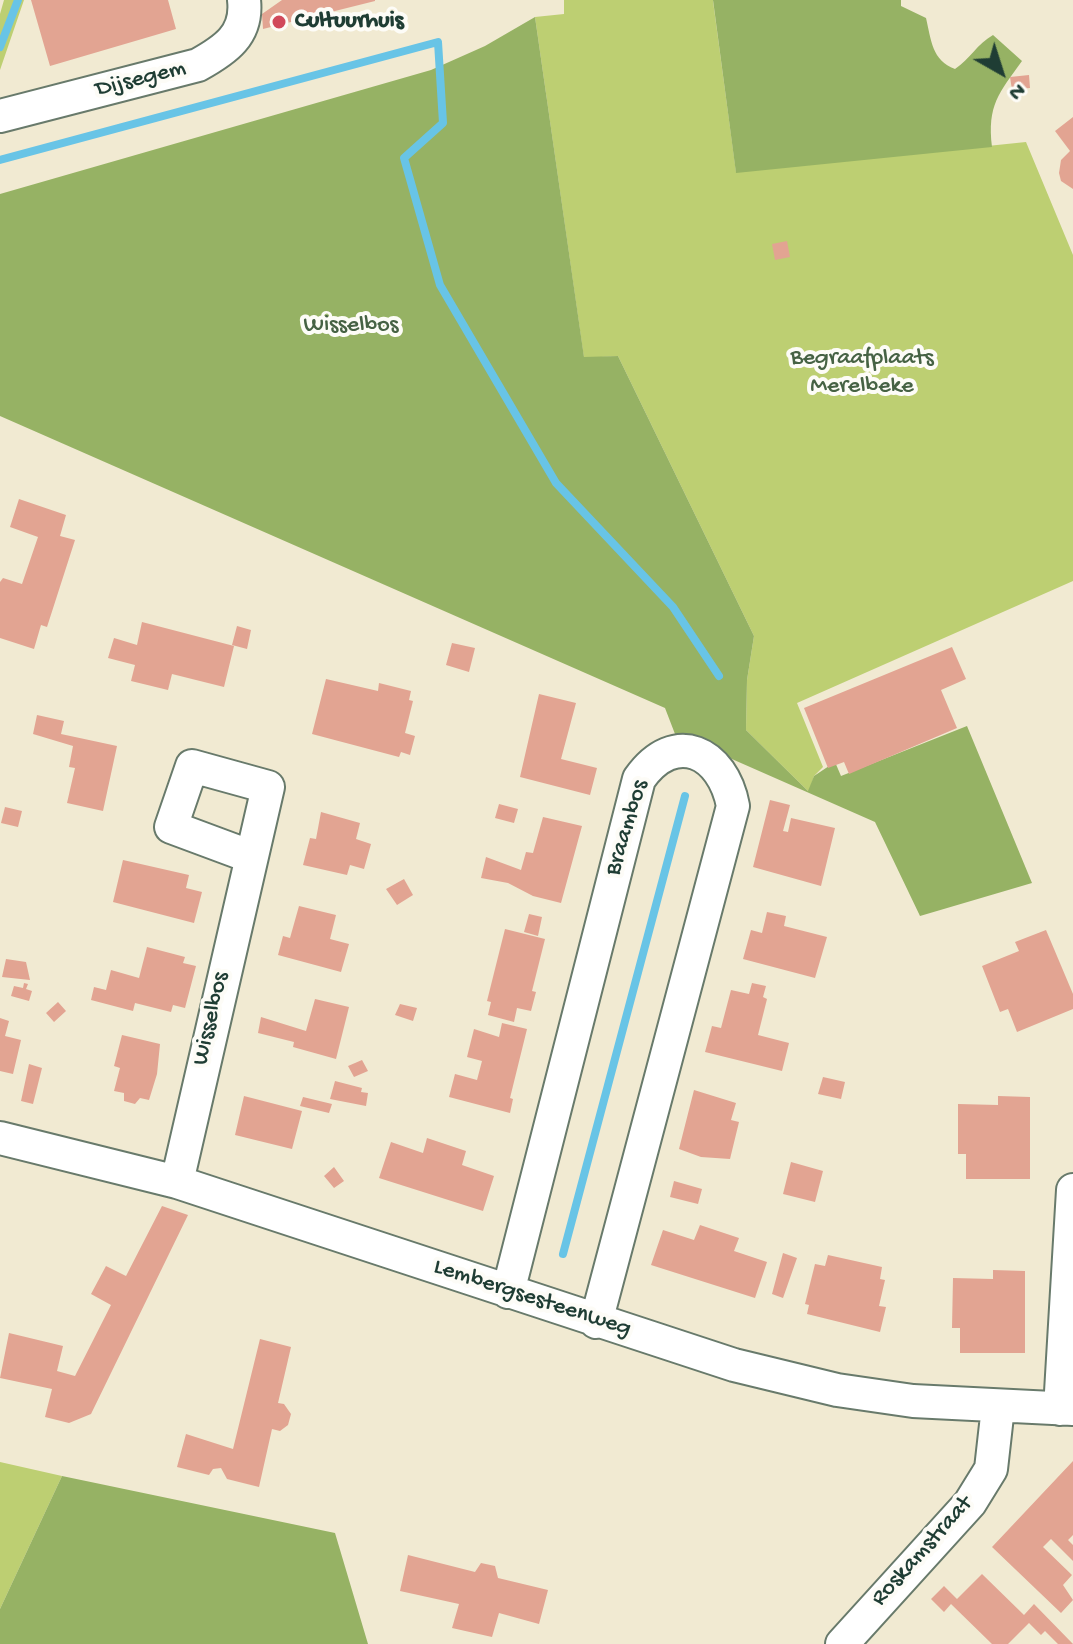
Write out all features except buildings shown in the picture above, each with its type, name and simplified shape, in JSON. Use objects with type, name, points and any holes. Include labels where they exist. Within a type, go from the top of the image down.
[{"type":"street","name":"Dijsegem","points":[[0,116],[198,65],[221,52],[240,35],[244,0]]},
{"type":"street","name":"Braambos","points":[[508,1292],[639,779],[660,758],[674,751],[698,753],[718,767],[730,788],[733,806],[596,1322]]},
{"type":"street","name":"Wisselbos","points":[[177,1182],[249,856]]},
{"type":"street","name":"Lembergsesteenweg","points":[[0,1138],[177,1182],[734,1365],[837,1390],[998,1407],[1067,1409]]},
{"type":"street","points":[[1067,1409],[1073,1190]]},
{"type":"street","name":"Roskamstraat","points":[[842,1644],[970,1503],[991,1469],[998,1407]]},
{"type":"green space","points":[[4,0],[24,0],[0,70],[0,14]]},
{"type":"green space","name":"Begraafplaats Merelbeke","points":[[564,0],[718,0],[713,1],[736,172],[1026,142],[1073,255],[1073,581],[797,703],[823,767],[814,776],[809,792],[746,730],[747,680],[754,636],[618,356],[584,358],[535,17],[564,14]]},
{"type":"green space","points":[[713,0],[901,0],[901,6],[926,18],[937,55],[955,69],[993,35],[1022,61],[996,100],[991,120],[992,147],[736,173]]},
{"type":"green space","name":"Wisselbos","points":[[535,17],[584,357],[618,356],[754,636],[747,680],[746,730],[808,791],[814,776],[835,762],[841,776],[967,726],[1032,883],[920,916],[875,822],[675,734],[665,708],[0,416],[0,194],[431,70],[485,46]]},
{"type":"green space","points":[[0,1462],[62,1476],[0,1609]]},
{"type":"green space","points":[[62,1476],[335,1533],[368,1644],[0,1644],[0,1609]]},
{"type":"waterway","points":[[0,47],[18,0]]},
{"type":"waterway","points":[[0,160],[438,42],[443,123],[404,158],[440,285],[556,483],[673,607],[719,676]]},
{"type":"waterway","points":[[563,1254],[685,796]]},
{"type":"place","name":"Cultuurhuis","points":[[279,22]]}]
